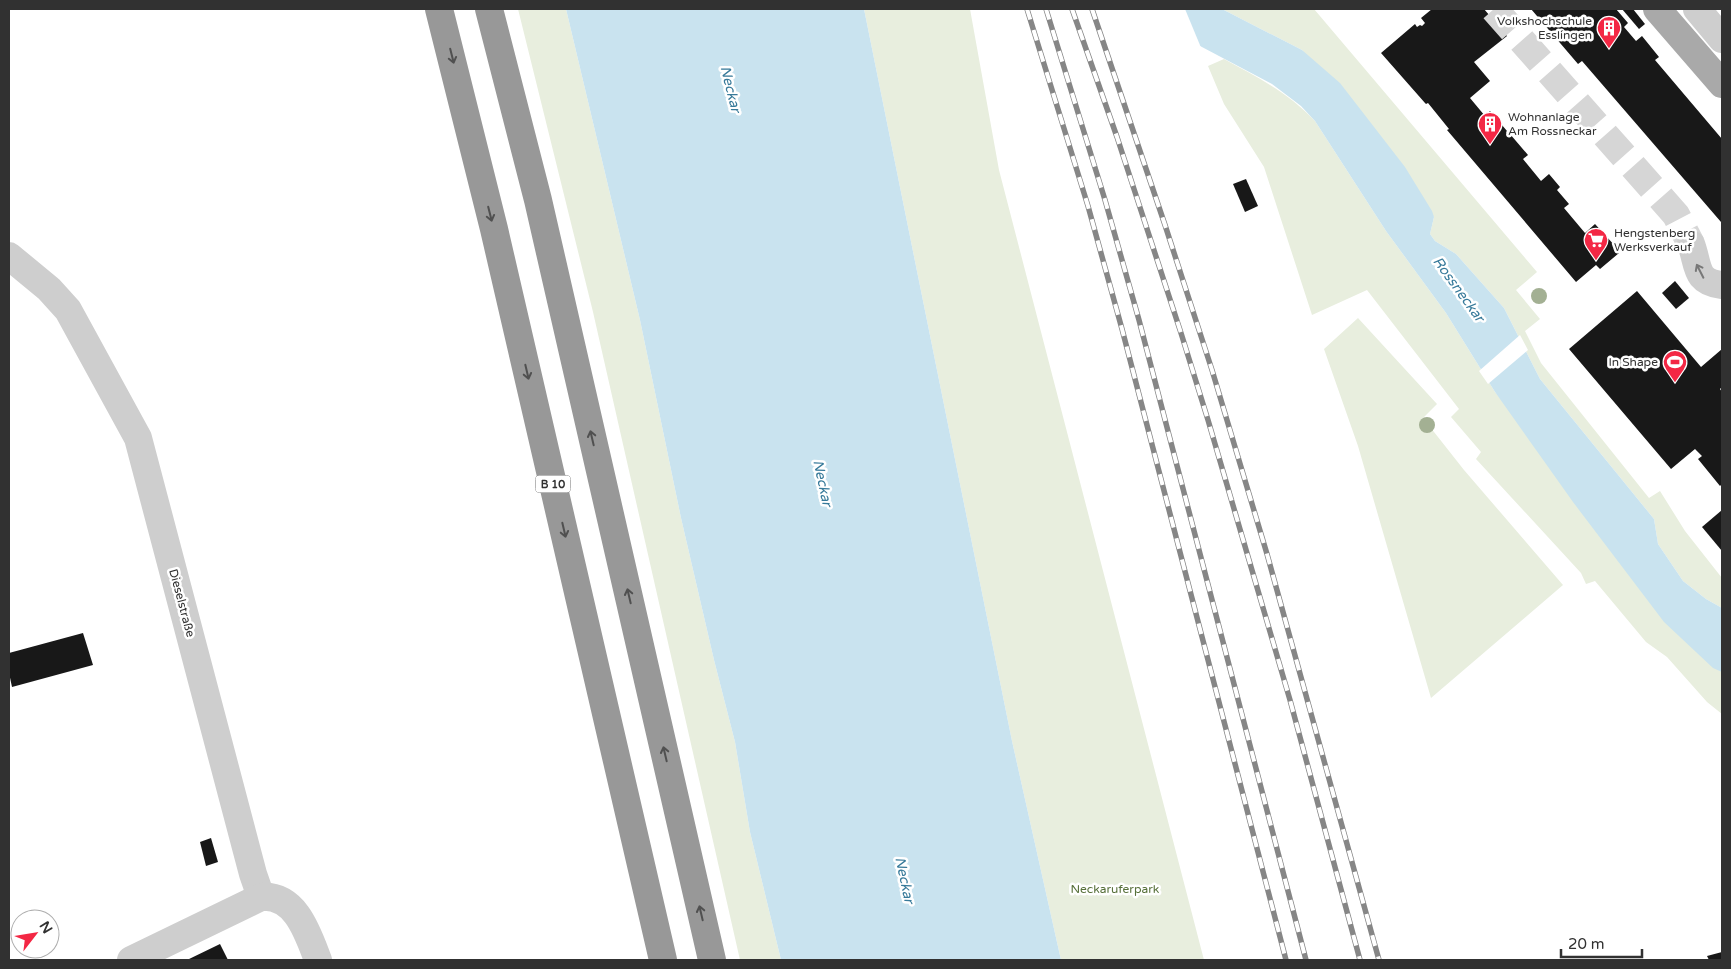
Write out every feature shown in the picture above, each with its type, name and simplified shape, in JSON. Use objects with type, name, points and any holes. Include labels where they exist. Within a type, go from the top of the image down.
[{"type":"highway","name":"B 10","points":[[439,9],[494,228],[663,960]]},
{"type":"highway","points":[[489,9],[538,200],[712,960]]},
{"type":"main road","points":[[1657,9],[1722,84]]},
{"type":"street","points":[[1697,9],[1722,39]]},
{"type":"street","points":[[1691,244],[1696,267],[1702,278],[1714,284],[1722,285]]},
{"type":"street","name":"Dieselstraße","points":[[9,256],[49,289],[68,310],[138,438],[253,874],[261,897]]},
{"type":"street","points":[[131,960],[261,897],[274,898],[286,904],[300,917],[318,960]]},
{"type":"green space","points":[[518,9],[566,9],[640,320],[681,518],[735,742],[750,832],[781,960],[740,960],[593,312]]},
{"type":"green space","name":"Neckaruferpark","points":[[864,9],[970,9],[999,170],[1204,960],[1061,960],[1012,741]]},
{"type":"green space","points":[[1222,9],[1314,9],[1537,272],[1516,290],[1540,319],[1525,331],[1541,363],[1649,498],[1660,491],[1685,531],[1722,578],[1722,608],[1706,599],[1683,581],[1658,544],[1654,519],[1540,379],[1504,308],[1456,254],[1435,241],[1430,234],[1434,217],[1302,50]]},
{"type":"green space","points":[[1224,59],[1283,94],[1315,121],[1386,231],[1446,313],[1495,392],[1722,672],[1722,714],[1707,702],[1667,657],[1646,642],[1595,581],[1586,584],[1581,573],[1476,459],[1481,452],[1451,417],[1459,409],[1367,290],[1312,315],[1264,167],[1224,104],[1208,66]]},
{"type":"green space","points":[[1358,318],[1437,404],[1423,418],[1464,470],[1563,585],[1431,698],[1358,446],[1324,349]]},
{"type":"water","name":"Neckar","points":[[566,9],[864,9],[1012,741],[1061,960],[781,960],[750,832],[735,742],[681,518],[640,320]]},
{"type":"water","name":"Rossneckar","points":[[1130,9],[1222,9],[1302,50],[1340,83],[1405,167],[1432,211],[1434,217],[1430,234],[1435,241],[1456,254],[1504,308],[1540,379],[1654,519],[1658,544],[1683,581],[1706,599],[1722,608],[1722,672],[1713,668],[1664,622],[1573,502],[1495,392],[1446,313],[1386,231],[1315,121],[1301,106],[1272,84]]},
{"type":"pier","points":[[1128,9],[1185,9],[1202,50],[1129,11]]},
{"type":"pier","points":[[1520,335],[1528,350],[1488,384],[1479,371]]},
{"type":"building","name":"Wohnanlage Am Rossneckar","points":[[1432,9],[1484,9],[1507,36],[1474,62],[1490,81],[1470,98],[1485,116],[1490,111],[1509,136],[1510,134],[1528,155],[1523,159],[1541,181],[1549,174],[1560,187],[1557,190],[1569,204],[1564,208],[1585,233],[1595,224],[1616,247],[1619,253],[1600,269],[1596,265],[1576,282],[1447,130],[1449,129],[1428,103],[1425,103],[1381,53],[1415,24],[1417,27],[1422,26],[1425,23],[1421,18]]},
{"type":"building","points":[[1531,9],[1616,9],[1628,23],[1624,27],[1636,41],[1642,36],[1659,57],[1655,60],[1722,139],[1721,222],[1582,61],[1578,64]]},
{"type":"building","points":[[1622,9],[1633,9],[1645,24],[1639,29]]},
{"type":"building","points":[[1246,179],[1258,206],[1245,212],[1233,184]]},
{"type":"building","points":[[1675,281],[1689,298],[1676,309],[1662,293]]},
{"type":"building","points":[[1637,291],[1701,367],[1722,349],[1722,387],[1720,389],[1722,392],[1722,484],[1720,486],[1698,459],[1702,456],[1695,449],[1671,469],[1569,349]]},
{"type":"building","points":[[1722,510],[1722,551],[1702,527]]},
{"type":"building","points":[[83,633],[93,665],[12,687],[9,673],[9,653]]},
{"type":"building","points":[[211,838],[218,862],[206,866],[200,842]]},
{"type":"building","points":[[220,944],[228,960],[187,960]]},
{"type":"building","points":[[1722,952],[1722,960],[1709,960],[1707,956]]},
{"type":"tunnel","points":[[1494,9],[1676,215],[1691,244]]},
{"type":"railway","points":[[1027,9],[1088,206],[1122,329],[1286,960]]},
{"type":"railway","points":[[1046,9],[1105,200],[1139,320],[1306,960]]},
{"type":"railway","points":[[1072,9],[1117,137],[1208,420],[1290,700],[1360,960]]},
{"type":"railway","points":[[1092,9],[1212,370],[1267,554],[1379,960]]},
{"type":"place","name":"Volkshochschule Esslingen","points":[[1609,49]]},
{"type":"place","name":"Wohnanlage Am Rossneckar","points":[[1490,145]]},
{"type":"place","name":"Hengstenberg Werksverkauf","points":[[1596,261]]},
{"type":"place","name":"In Shape","points":[[1675,383]]}]
